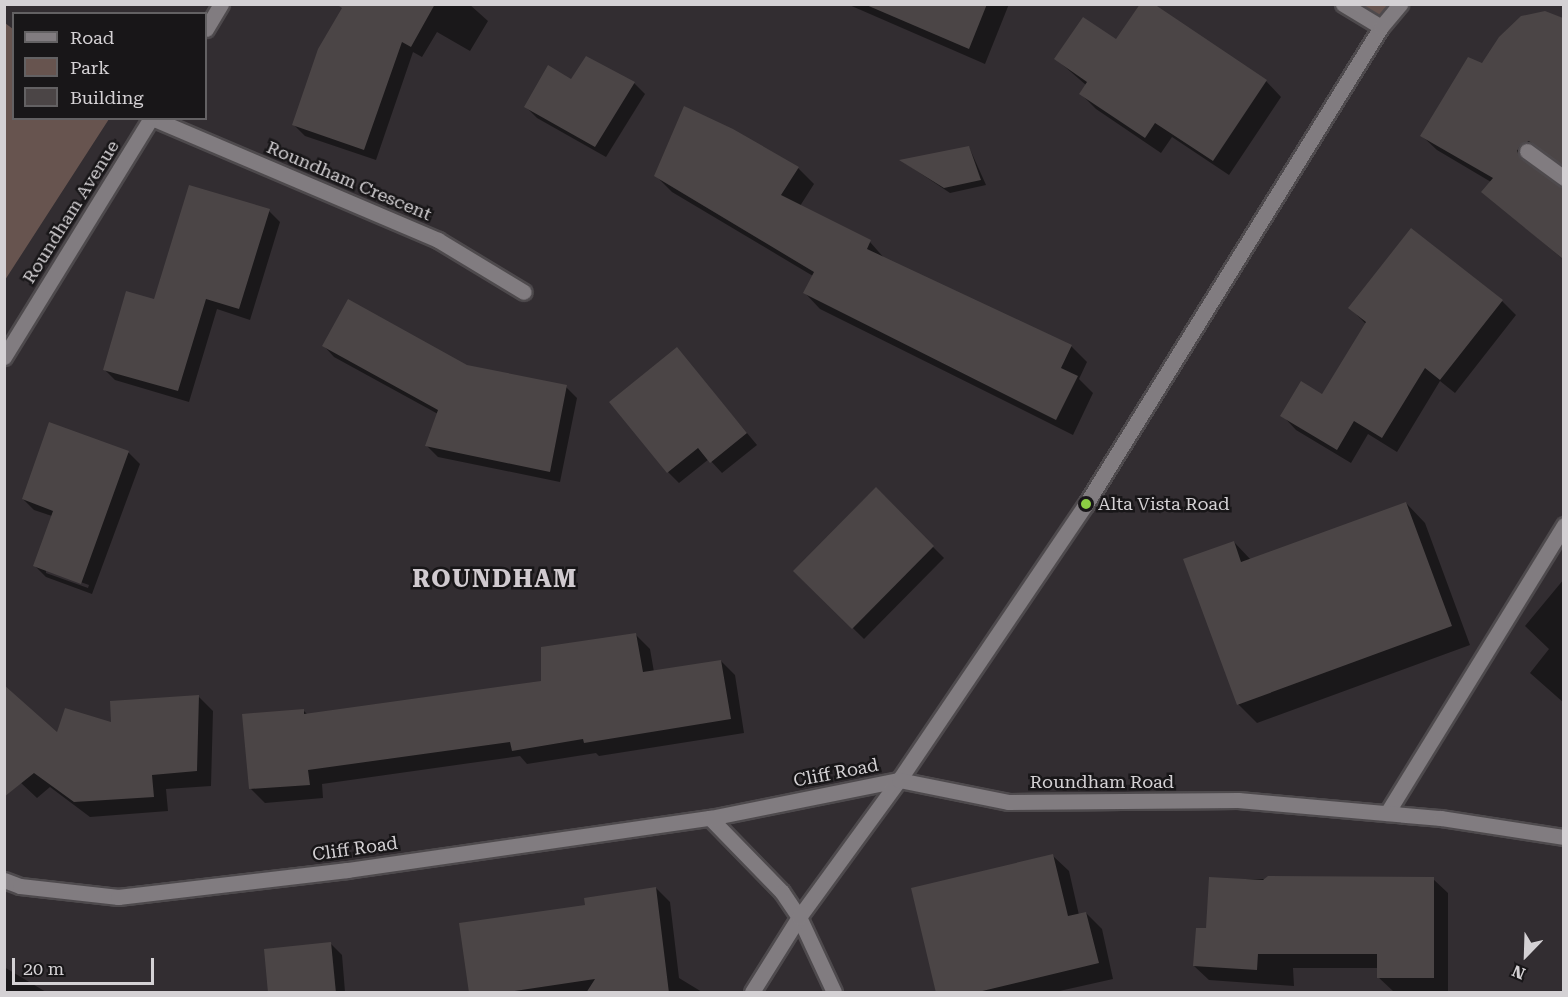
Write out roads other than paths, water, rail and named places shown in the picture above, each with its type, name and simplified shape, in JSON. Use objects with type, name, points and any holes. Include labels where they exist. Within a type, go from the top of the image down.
[{"type":"street","points":[[207,27],[221,4]]},
{"type":"street","points":[[1343,4],[1381,27]]},
{"type":"street","points":[[752,993],[799,917],[899,780],[1086,504],[1381,27],[1400,4]]},
{"type":"street","name":"Roundham Avenue","points":[[4,357],[151,120]]},
{"type":"street","name":"Roundham Crescent","points":[[157,120],[438,240],[524,292]]},
{"type":"street","points":[[1527,151],[1563,178]]},
{"type":"street","points":[[1387,813],[1563,525]]},
{"type":"street","name":"Roundham Road","points":[[899,780],[1008,802],[1238,800],[1387,813],[1563,837]]},
{"type":"street","name":"Cliff Road","points":[[4,880],[20,886],[118,897],[347,870],[710,818],[899,780]]},
{"type":"street","points":[[710,818],[755,861],[799,917],[834,993]]},
{"type":"place","name":"Alta Vista Road","points":[[1086,504]]},
{"type":"district","name":"ROUNDHAM","points":[[495,580]]}]
